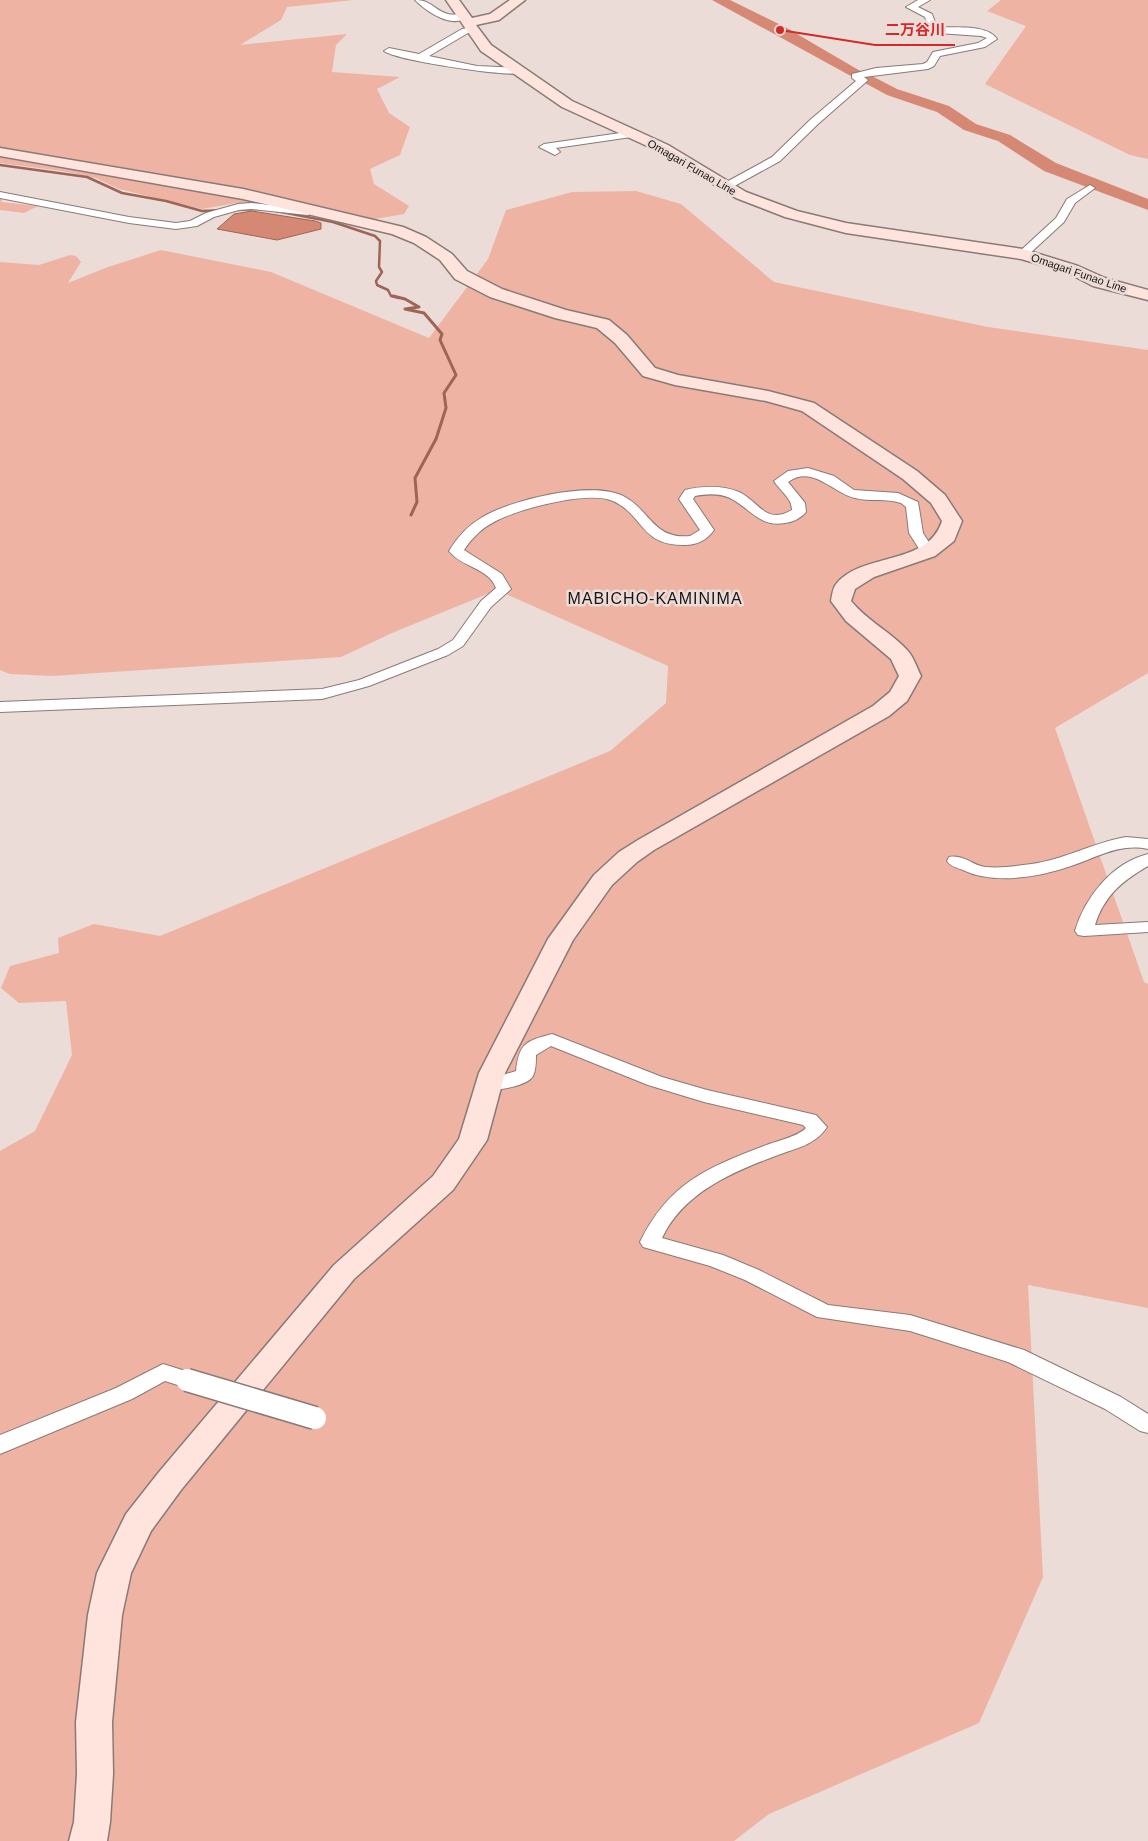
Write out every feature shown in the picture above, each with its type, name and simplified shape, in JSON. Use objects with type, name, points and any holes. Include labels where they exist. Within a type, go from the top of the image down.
[{"type":"street","points":[[420,0],[445,17],[468,23],[494,17],[519,0]]},
{"type":"street","name":"Omagari Funao Line","points":[[452,0],[486,48],[567,104],[663,148],[725,187],[791,214],[846,228],[1023,254],[1072,269],[1108,284],[1148,295]]},
{"type":"street","points":[[725,187],[776,159],[814,122],[863,80],[855,76],[876,71],[925,67],[931,64],[936,54],[943,51],[981,45],[992,39],[983,33],[938,30],[932,27],[929,16],[911,7],[925,0]]},
{"type":"street","points":[[419,58],[465,31],[468,23]]},
{"type":"street","points":[[389,51],[477,69],[519,71]]},
{"type":"street","points":[[555,152],[544,147],[634,134]]},
{"type":"street","points":[[0,152],[144,176],[323,211],[397,230],[420,240],[446,257],[461,275],[496,293],[561,314],[603,324],[620,339],[649,372],[675,380],[738,390],[808,407],[910,474],[938,498],[952,520],[947,537],[928,552],[867,573],[846,586],[840,602],[854,617],[901,656],[910,676],[899,696],[851,729],[654,840],[628,857],[604,880],[561,940],[492,1073],[473,1140],[443,1183],[394,1224],[344,1272],[176,1474],[138,1523],[114,1573],[105,1616],[94,1722],[94,1784],[92,1822],[88,1841]]},
{"type":"street","points":[[1023,254],[1060,220],[1071,201],[1090,188]]},
{"type":"street","points":[[0,195],[129,220],[176,226],[193,224],[210,215],[245,206],[323,211]]},
{"type":"street","points":[[0,707],[322,694],[364,683],[404,669],[458,643],[486,604],[504,589],[503,582],[498,577],[465,559],[456,551],[461,544],[489,519],[569,495],[584,493],[617,498],[661,538],[672,541],[686,541],[701,537],[707,530],[686,499],[690,494],[713,490],[726,492],[767,520],[778,520],[792,517],[799,512],[800,507],[798,500],[783,487],[781,481],[786,476],[812,473],[823,475],[849,493],[896,496],[906,500],[913,505],[916,533],[928,552]]},
{"type":"street","points":[[955,861],[983,872],[1024,870],[1062,864],[1120,843],[1141,842],[1148,844]]},
{"type":"street","points":[[1148,859],[1120,876],[1100,898],[1088,914],[1084,931],[1148,927]]},
{"type":"street","points":[[490,1085],[510,1081],[525,1074],[527,1053],[539,1044],[552,1040],[672,1086],[704,1096],[809,1120],[817,1127],[811,1135],[708,1178],[678,1200],[656,1226],[650,1242],[716,1260],[752,1275],[824,1312],[910,1324],[1016,1356],[1113,1403],[1148,1425]]},
{"type":"street","points":[[0,1445],[119,1395],[163,1372],[315,1418]]},
{"type":"shaded area","points":[[0,0],[354,0],[287,7],[281,20],[240,45],[347,34],[336,45],[332,72],[400,77],[377,89],[389,113],[410,127],[400,155],[370,169],[374,184],[409,206],[404,214],[369,220],[304,208],[236,203],[202,209],[119,189],[96,178],[62,171],[0,163]]},
{"type":"shaded area","points":[[1001,0],[1148,0],[1148,159],[1130,155],[985,84],[1026,26],[987,11]]},
{"type":"shaded area","points":[[636,191],[681,204],[774,282],[988,327],[1148,350],[1148,673],[1055,728],[1144,982],[1148,984],[1148,1308],[1028,1285],[1043,1577],[979,1723],[769,1814],[734,1841],[0,1841],[0,1151],[35,1131],[72,1055],[66,1001],[19,1003],[1,988],[10,966],[59,953],[58,938],[94,924],[160,936],[610,751],[666,703],[668,666],[497,590],[392,633],[341,657],[52,676],[10,674],[0,670],[0,262],[39,265],[70,255],[76,256],[81,262],[68,283],[108,267],[161,250],[271,272],[429,338],[488,259],[506,210],[572,192]]},
{"type":"shaded area","points":[[0,198],[3,198],[1,202],[38,206],[24,213],[0,210]]},
{"type":"shaded area","points":[[252,211],[315,221],[321,223],[321,229],[277,240],[217,229],[234,214]]},
{"type":"waterway","points":[[719,0],[780,30],[854,72]]},
{"type":"waterway","points":[[868,79],[892,92],[943,109],[970,127],[1004,138],[1050,167],[1148,205]]},
{"type":"waterway","points":[[0,165],[87,177],[122,193],[166,201],[202,211],[223,210]]},
{"type":"waterway","points":[[238,210],[258,209]]},
{"type":"waterway","points":[[271,210],[333,222],[375,236],[380,241],[379,267],[382,272],[376,281],[377,285],[388,290],[391,296],[399,298]]},
{"type":"waterway","points":[[393,296],[405,299],[419,307],[405,309],[424,313],[442,334],[440,340],[456,375],[444,393],[446,408],[436,439],[415,478],[417,502],[411,515]]},
{"type":"place","name":"二万谷川","points":[[780,30]]},
{"type":"district","name":"MABICHO-KAMINIMA","points":[[655,598]]}]
